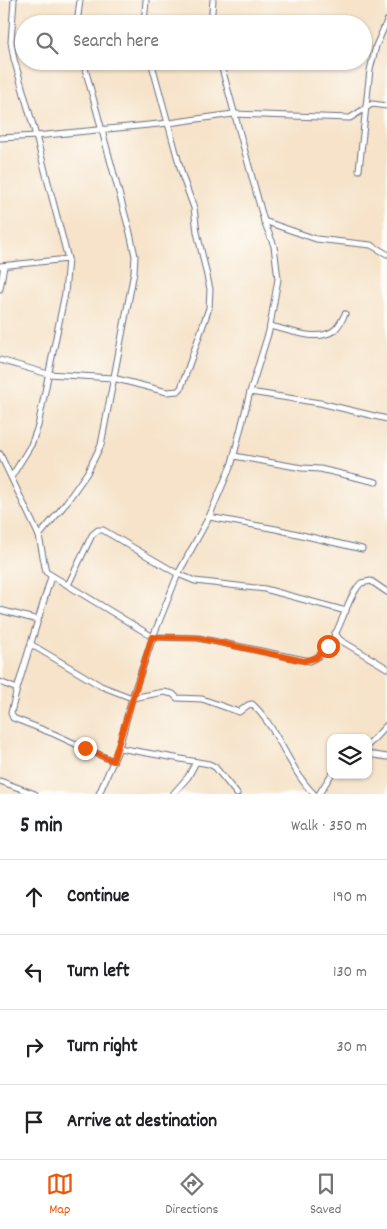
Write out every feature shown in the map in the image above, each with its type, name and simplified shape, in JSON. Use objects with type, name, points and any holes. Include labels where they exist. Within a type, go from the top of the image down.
[{"type":"street","points":[[14,0],[11,42],[15,62]]},
{"type":"street","points":[[78,15],[80,0]]},
{"type":"street","points":[[145,15],[146,0]]},
{"type":"street","points":[[212,15],[213,0]]},
{"type":"street","points":[[372,62],[376,46],[387,22]]},
{"type":"street","points":[[12,476],[30,445],[38,426],[64,293],[68,259],[17,70]]},
{"type":"street","points":[[39,536],[63,507],[95,459],[106,424],[134,272],[135,256],[85,70]]},
{"type":"street","points":[[0,360],[48,374],[114,378],[167,392],[178,391],[209,308],[210,289],[197,232],[194,208],[183,178],[154,70]]},
{"type":"street","points":[[99,794],[119,748],[132,698],[152,637],[178,574],[209,517],[234,456],[250,392],[270,326],[278,279],[278,265],[274,246],[264,221],[222,70]]},
{"type":"street","points":[[359,170],[370,70]]},
{"type":"street","points":[[0,138],[102,130],[233,114],[344,118],[355,116],[366,106],[376,104],[387,106]]},
{"type":"street","points":[[264,221],[316,239],[371,245],[387,254]]},
{"type":"street","points":[[0,289],[2,266],[68,259]]},
{"type":"street","points":[[270,326],[309,335],[323,335],[337,328],[345,314]]},
{"type":"street","points":[[250,392],[320,403],[387,419]]},
{"type":"street","points":[[0,454],[39,536],[44,567],[51,577],[152,637],[198,638],[310,661],[316,658],[328,646],[361,583],[371,581],[387,592]]},
{"type":"street","points":[[234,456],[302,468],[320,469],[376,482]]},
{"type":"street","points":[[209,517],[276,529],[362,549]]},
{"type":"street","points":[[68,586],[92,535],[98,530],[104,530],[178,574],[195,581],[265,589],[346,611]]},
{"type":"street","points":[[51,577],[11,713],[13,718],[113,761]]},
{"type":"street","points":[[0,610],[38,620]]},
{"type":"street","points":[[335,633],[340,640],[387,668]]},
{"type":"street","points":[[32,645],[101,686],[132,698],[164,692],[173,694],[178,698],[202,699],[239,712],[252,704],[289,757],[304,785],[314,794]]},
{"type":"street","points":[[0,682],[17,688]]},
{"type":"street","points":[[372,741],[387,725]]},
{"type":"street","points":[[119,748],[215,767],[237,794]]},
{"type":"street","points":[[372,755],[387,757]]},
{"type":"street","points":[[173,794],[188,777],[196,762]]},
{"type":"street","points":[[319,794],[328,779]]},
{"type":"street","points":[[0,781],[35,794]]},
{"type":"route","points":[[85,748],[113,761],[119,748],[132,698],[152,637],[198,638],[304,661],[316,658],[328,646]]}]
